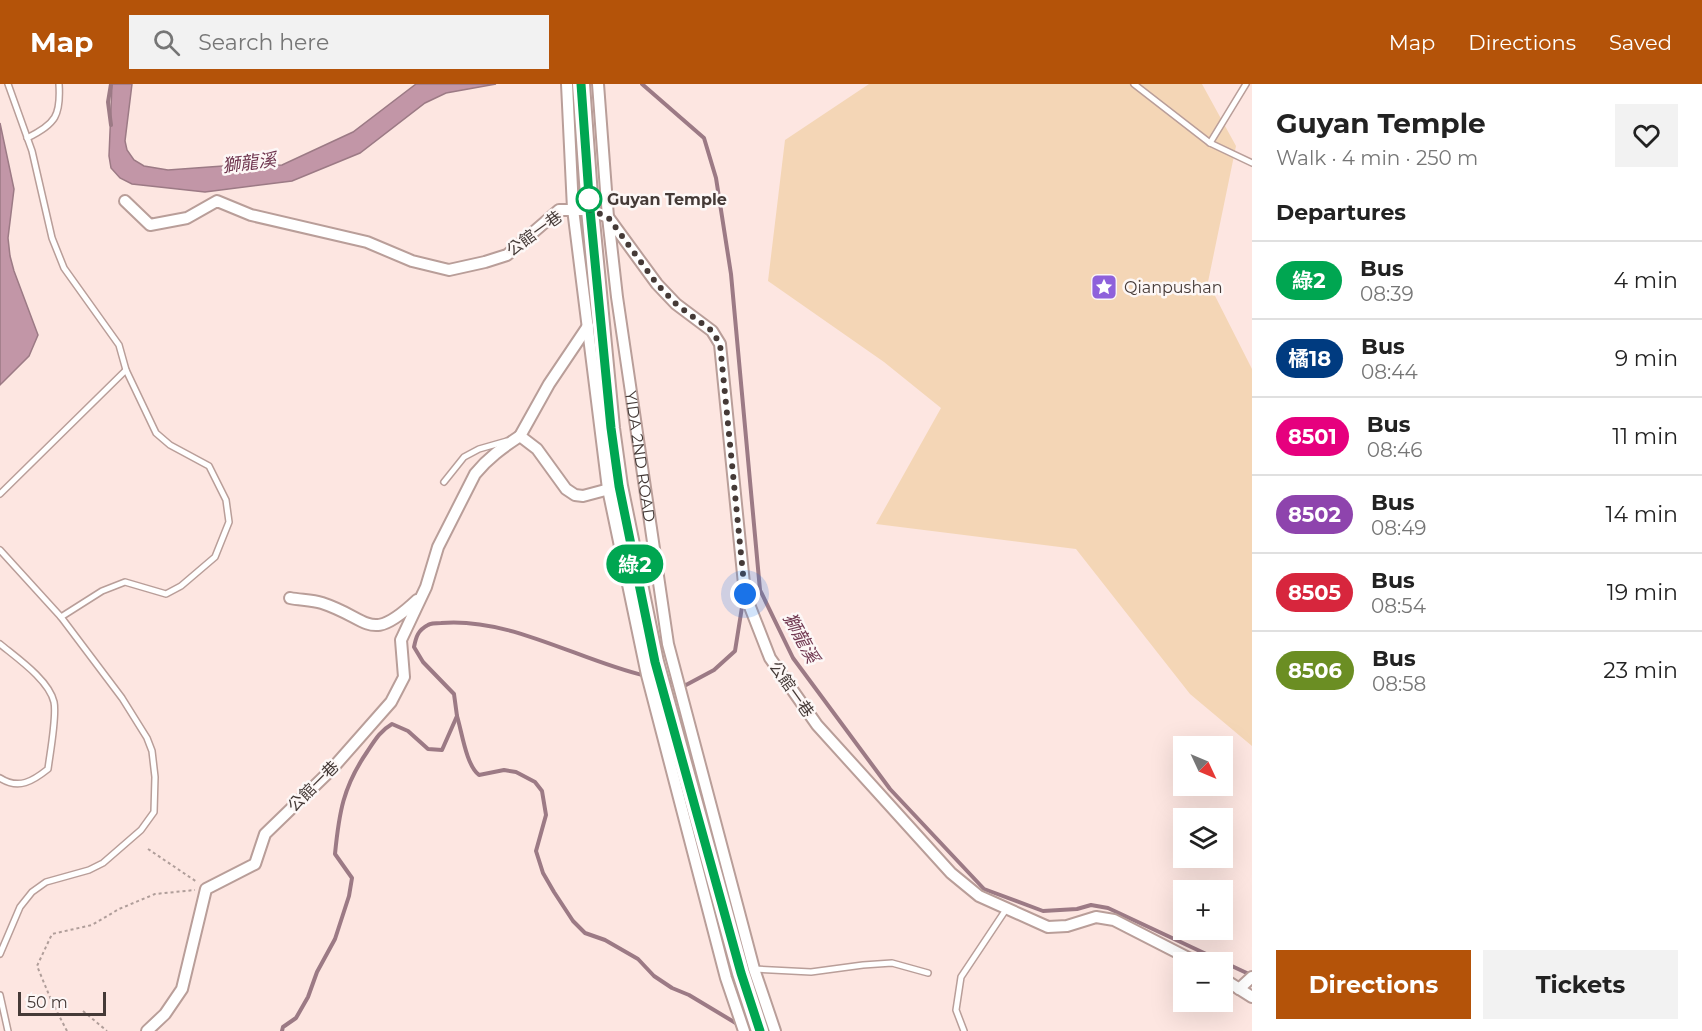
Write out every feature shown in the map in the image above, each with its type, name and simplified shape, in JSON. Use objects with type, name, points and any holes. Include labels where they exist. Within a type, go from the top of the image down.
[{"type":"street","name":"YIDA 2ND ROAD","points":[[599,86],[608,217],[617,297],[668,644],[740,973],[744,1031]]},
{"type":"street","name":"YIDA 2ND ROAD","points":[[574,87],[588,327],[614,488],[655,662],[740,973],[759,1031]]},
{"type":"street","name":"公館一巷","points":[[125,201],[150,225],[187,218],[217,201],[250,215],[367,242],[412,261],[449,270],[507,255],[560,210],[582,209]]},
{"type":"street","name":"YIDA 2ND ROAD","points":[[582,209],[600,309],[614,488]]},
{"type":"street","points":[[582,209],[608,217]]},
{"type":"street","name":"公館一巷","points":[[608,217],[657,284],[676,304],[712,331],[720,344],[745,594],[770,658],[817,725],[951,873],[979,896],[1048,927],[1067,926],[1096,918],[1114,920],[1177,952]]},
{"type":"street","name":"公館一巷","points":[[206,889],[255,864],[265,834],[331,770],[391,702],[404,676],[401,640],[426,587],[438,547],[475,474],[495,452],[520,436],[549,384],[600,309]]},
{"type":"street","points":[[520,436],[537,448],[566,489],[575,495],[583,496],[614,488]]},
{"type":"street","points":[[290,598],[322,603],[368,625],[378,625],[400,616],[420,597],[426,587]]},
{"type":"street","points":[[148,1030],[165,1014],[182,989],[206,889]]},
{"type":"street","name":"YIDA 2ND ROAD","points":[[740,973],[776,1031]]},
{"type":"street","points":[[1246,983],[1252,997]]},
{"type":"lane","points":[[8,84],[27,138],[43,194],[52,238],[64,268],[119,345],[126,370],[156,433],[170,446],[209,466],[226,500],[229,522],[215,557],[181,586],[165,594],[125,582],[102,591],[61,617]]},
{"type":"lane","points":[[27,138],[47,129],[60,106],[59,84]]},
{"type":"lane","points":[[1134,84],[1210,143],[1252,163]]},
{"type":"lane","points":[[1210,143],[1246,84]]},
{"type":"lane","points":[[0,494],[126,370]]},
{"type":"lane","points":[[444,482],[464,457],[479,449],[520,436]]},
{"type":"lane","points":[[0,550],[61,617],[122,698],[147,738],[152,751],[154,777],[154,812],[141,830],[103,863],[89,870],[46,882],[32,892],[20,907],[0,954]]},
{"type":"lane","points":[[0,644],[31,670],[50,692],[55,705],[48,769],[34,781],[23,784],[14,784],[0,778]]},
{"type":"lane","points":[[964,1031],[956,1010],[961,977],[1007,909]]},
{"type":"lane","points":[[740,973],[811,972],[892,963],[928,973]]},
{"type":"lane","points":[[0,995],[8,1031]]},
{"type":"path","points":[[148,849],[206,889]]},
{"type":"path","points":[[68,1031],[52,1002],[37,966],[52,934],[92,925],[119,909],[155,894],[206,889]]},
{"type":"path","points":[[83,1011],[107,1031]]},
{"type":"shaded area","name":"獅龍溪","points":[[112,84],[132,84],[125,141],[127,150],[134,160],[144,166],[168,170],[282,165],[353,132],[416,84],[496,84],[446,93],[425,103],[360,153],[292,181],[205,192],[132,184],[120,178],[111,168],[109,156]]},
{"type":"shaded area","points":[[869,84],[1202,84],[1236,146],[1208,282],[1252,369],[1252,746],[1190,694],[1076,549],[876,524],[941,408],[884,362],[768,281],[785,140]]},
{"type":"shaded area","points":[[0,123],[14,189],[8,238],[10,256],[38,335],[29,356],[0,385]]},
{"type":"waterway","name":"獅龍溪","points":[[111,84],[108,102],[111,125]]},
{"type":"waterway","name":"獅龍溪","points":[[642,84],[704,138],[716,178],[731,274],[760,590],[793,658],[890,789],[984,889],[1043,911],[1077,909],[1091,905],[1108,908],[1251,975]]},
{"type":"waterway","points":[[665,681],[686,685],[714,670],[735,651],[742,607],[760,590]]},
{"type":"waterway","points":[[282,1031],[283,1027],[296,1018],[308,997],[317,972],[335,939],[349,896],[352,878],[335,854],[338,826],[352,777],[378,736],[392,724],[408,731],[428,749],[442,750],[457,716],[454,694],[423,662],[414,647],[422,629],[429,624],[438,623],[467,623],[493,627],[519,633],[646,676]]},
{"type":"waterway","points":[[457,716],[468,756],[479,775],[504,770],[516,772],[535,782],[542,791],[546,815],[536,851],[543,873],[573,921],[585,933],[605,940],[638,959],[654,976],[672,988],[689,995],[739,1025]]},
{"type":"bus line","name":"綠2","points":[[581,84],[590,210],[611,428],[619,486],[655,662],[741,973],[760,1031]]},
{"type":"place","name":"Guyan Temple","points":[[589,199]]},
{"type":"place","name":"Qianpushan","points":[[1104,287]]},
{"type":"route","points":[[589,199],[590,210],[608,217],[657,284],[676,304],[712,331],[720,344],[745,594]]}]
